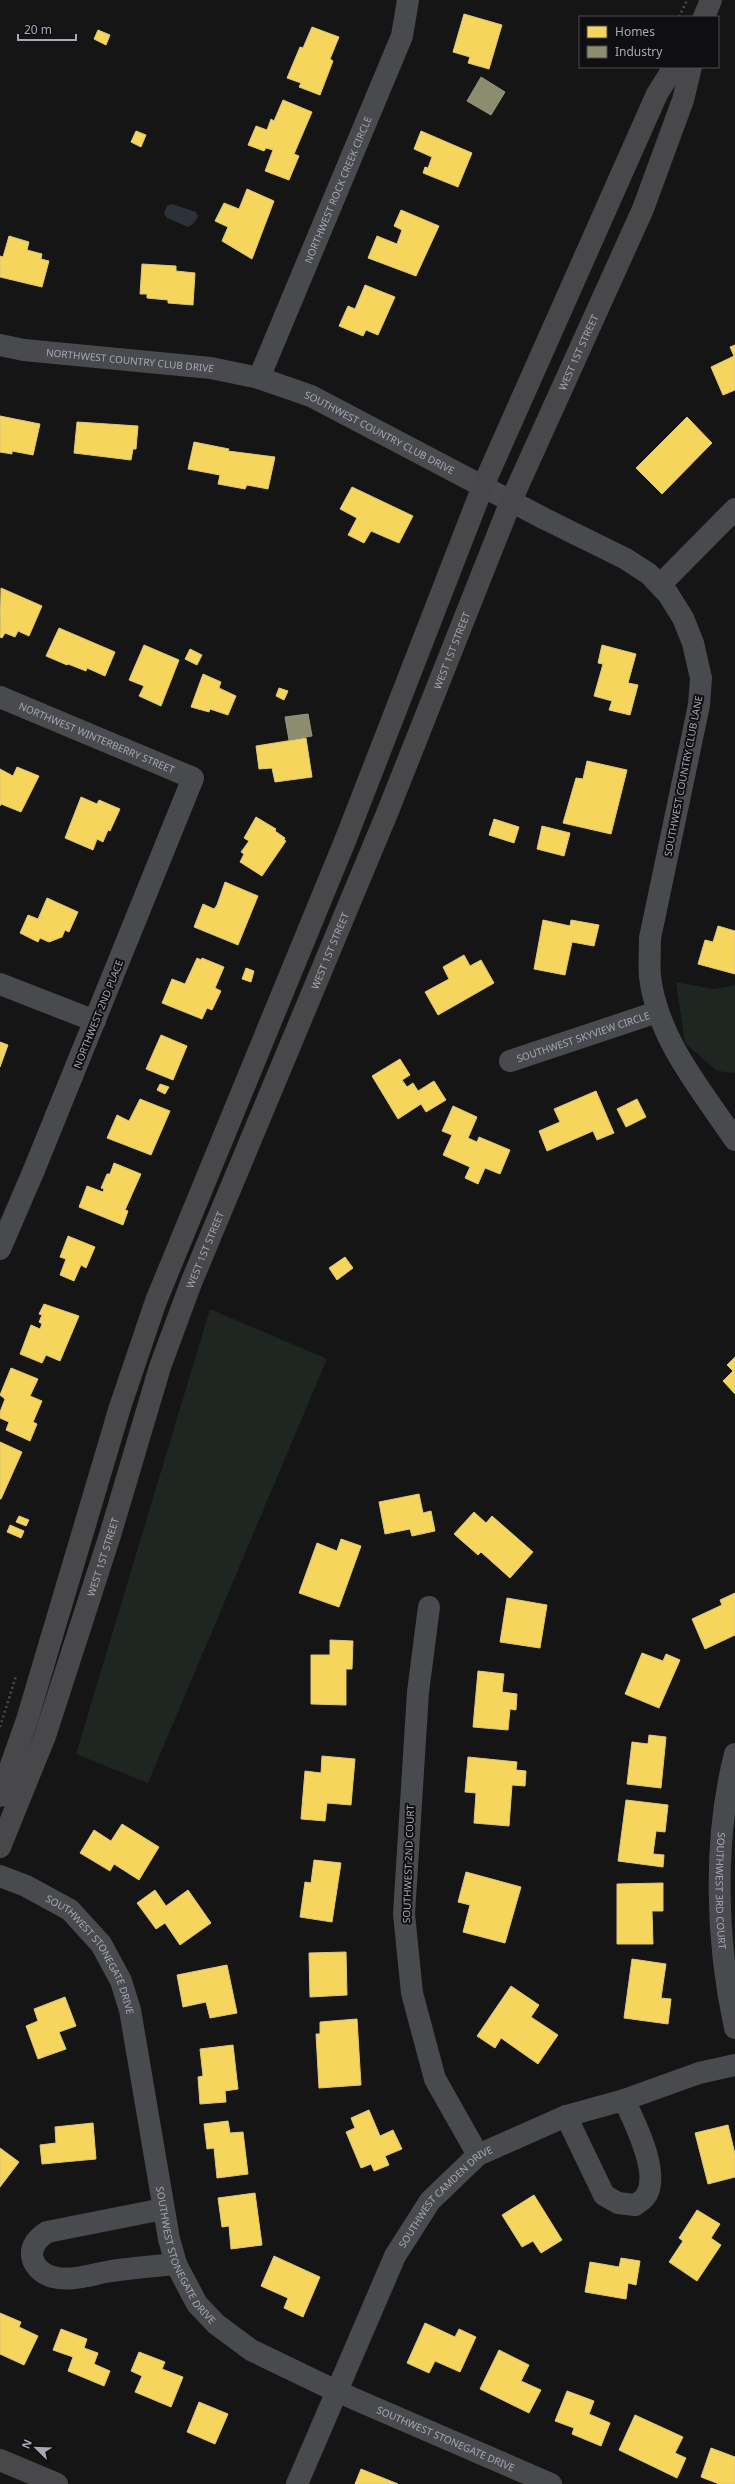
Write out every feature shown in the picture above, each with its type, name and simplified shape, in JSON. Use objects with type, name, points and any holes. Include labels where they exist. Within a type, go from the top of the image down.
[{"type":"main road","points":[[704,16],[711,0]]},
{"type":"main road","name":"WEST 1ST STREET","points":[[0,1796],[27,1720],[120,1407],[156,1300],[345,841],[497,494],[657,94],[673,68]]},
{"type":"main road","name":"WEST 1ST STREET","points":[[0,1847],[45,1736],[111,1532],[160,1367],[191,1283],[388,811],[497,494],[643,209],[683,100],[691,68]]},
{"type":"main road","points":[[0,2460],[57,2484]]},
{"type":"street","name":"NORTHWEST ROCK CREEK CIRCLE","points":[[259,378],[402,36],[408,0]]},
{"type":"street","name":"NORTHWEST COUNTRY CLUB DRIVE","points":[[0,345],[24,350],[211,368],[259,378]]},
{"type":"street","name":"SOUTHWEST COUNTRY CLUB DRIVE","points":[[259,378],[311,396],[497,494]]},
{"type":"street","name":"SOUTHWEST COUNTRY CLUB LANE","points":[[497,494],[626,559],[649,574],[668,594],[684,618],[693,643],[701,678],[698,712],[650,938],[650,977],[657,1012],[677,1056],[735,1140]]},
{"type":"street","points":[[660,585],[735,508]]},
{"type":"street","name":"NORTHWEST WINTERBERRY STREET","points":[[0,697],[193,778]]},
{"type":"street","name":"NORTHWEST 2ND PLACE","points":[[0,1249],[95,1021],[193,778]]},
{"type":"street","points":[[0,984],[95,1021]]},
{"type":"street","name":"SOUTHWEST SKYVIEW CIRCLE","points":[[510,1061],[657,1012]]},
{"type":"street","name":"SOUTHWEST 2ND COURT","points":[[429,1607],[418,1692],[404,1914],[412,1992],[435,2079],[478,2155]]},
{"type":"street","name":"SOUTHWEST 3RD COURT","points":[[735,1754],[721,1838],[722,1914],[726,1988],[735,2028]]},
{"type":"street","name":"SOUTHWEST STONEGATE DRIVE","points":[[0,1876],[26,1886],[70,1910],[101,1944],[121,1981],[130,2010],[163,2209],[176,2264],[197,2304],[232,2338],[251,2350],[336,2391],[551,2484]]},
{"type":"street","name":"SOUTHWEST CAMDEN DRIVE","points":[[297,2484],[394,2256],[430,2201],[478,2155],[566,2116],[624,2100],[699,2073],[735,2065]]},
{"type":"street","points":[[566,2116],[604,2195],[618,2203],[635,2205],[645,2197],[649,2186],[650,2167],[640,2137],[624,2100]]},
{"type":"street","points":[[163,2209],[47,2232],[36,2243],[32,2250],[33,2259],[43,2274],[54,2278],[75,2278],[132,2268],[176,2264]]},
{"type":"path","points":[[679,16],[687,0]]},
{"type":"shaded area","points":[[172,204],[196,212],[198,217],[193,224],[188,227],[167,218],[164,213],[167,206]]},
{"type":"shaded area","points":[[676,982],[714,989],[735,985],[735,1073],[717,1071],[685,1043]]},
{"type":"shaded area","points":[[210,1309],[327,1359],[148,1783],[76,1754]]},
{"type":"building: Homes","points":[[464,14],[502,25],[489,69],[468,63],[470,57],[453,52]]},
{"type":"building: Homes","points":[[312,27],[339,37],[330,59],[333,61],[320,95],[299,87],[301,83],[287,78],[300,47],[303,48]]},
{"type":"building: Homes","points":[[98,30],[110,35],[106,45],[94,39]]},
{"type":"building: Homes","points":[[283,100],[312,112],[294,154],[299,156],[289,180],[265,171],[273,150],[266,148],[264,151],[248,145],[256,126],[267,130],[271,119],[274,121]]},
{"type":"building: Homes","points":[[136,131],[146,135],[141,147],[131,142]]},
{"type":"building: Homes","points":[[421,131],[472,153],[458,187],[423,173],[425,167],[428,168],[432,157],[414,149]]},
{"type":"building: Homes","points":[[247,189],[274,201],[252,259],[222,241],[228,227],[215,221],[224,203],[239,209]]},
{"type":"building: Homes","points":[[401,210],[439,226],[416,276],[368,258],[377,236],[397,244],[402,230],[394,226]]},
{"type":"building: Homes","points":[[9,236],[29,242],[27,250],[42,254],[41,259],[49,261],[42,287],[0,277],[0,256],[3,257]]},
{"type":"building: Homes","points":[[142,264],[176,266],[176,271],[195,273],[193,305],[168,303],[168,300],[147,298],[147,294],[140,294]]},
{"type":"building: Homes","points":[[365,285],[395,297],[378,335],[366,330],[363,336],[339,326],[348,306],[355,309]]},
{"type":"building: Homes","points":[[735,345],[735,390],[723,395],[711,367],[734,356],[730,347]]},
{"type":"building: Homes","points":[[0,416],[40,424],[33,455],[12,451],[12,454],[0,452]]},
{"type":"building: Homes","points":[[687,417],[712,443],[662,494],[636,468]]},
{"type":"building: Homes","points":[[77,422],[138,426],[136,449],[133,449],[131,460],[74,453]]},
{"type":"building: Homes","points":[[194,442],[229,449],[228,451],[275,457],[268,489],[247,485],[245,489],[218,484],[220,475],[188,469]]},
{"type":"building: Homes","points":[[352,487],[413,516],[399,543],[371,531],[364,543],[348,535],[357,518],[340,509]]},
{"type":"building: Homes","points":[[1,588],[42,606],[29,636],[18,631],[15,637],[5,633],[2,638],[0,637]]},
{"type":"building: Homes","points":[[59,628],[115,652],[105,676],[87,668],[86,671],[46,656]]},
{"type":"building: Homes","points":[[144,645],[179,660],[161,706],[139,696],[144,686],[129,680]]},
{"type":"building: Homes","points":[[602,645],[636,654],[628,683],[638,685],[630,715],[609,710],[612,701],[594,696],[603,664],[598,663]]},
{"type":"building: Homes","points":[[190,649],[202,655],[197,665],[185,659]]},
{"type":"building: Homes","points":[[203,674],[221,682],[219,688],[236,696],[228,715],[210,709],[209,712],[191,707]]},
{"type":"building: Homes","points":[[279,688],[288,691],[284,700],[276,696]]},
{"type":"building: Homes","points":[[306,738],[312,777],[275,782],[272,768],[259,769],[256,746]]},
{"type":"building: Homes","points":[[587,761],[627,770],[611,834],[563,823],[576,778],[583,779]]},
{"type":"building: Homes","points":[[17,767],[39,776],[21,812],[1,804],[0,806],[0,769],[13,776]]},
{"type":"building: Homes","points":[[81,797],[97,804],[99,800],[120,809],[103,842],[97,839],[93,850],[65,838]]},
{"type":"building: Homes","points":[[256,817],[276,829],[275,831],[285,838],[284,840],[286,841],[262,876],[240,862],[244,854],[241,852],[249,841],[244,838]]},
{"type":"building: Homes","points":[[494,819],[519,827],[514,843],[489,835]]},
{"type":"building: Homes","points":[[542,826],[570,833],[564,856],[537,849]]},
{"type":"building: Homes","points":[[225,882],[258,896],[238,945],[194,927],[203,904],[214,909],[217,905]]},
{"type":"building: Homes","points":[[47,898],[78,912],[69,932],[65,930],[62,937],[49,942],[40,938],[38,942],[20,933],[28,915],[38,919]]},
{"type":"building: Homes","points":[[543,920],[570,926],[571,920],[599,925],[594,946],[572,942],[565,975],[534,969]]},
{"type":"building: Homes","points":[[718,926],[735,931],[735,974],[698,964],[705,940],[713,942]]},
{"type":"building: Homes","points":[[464,955],[470,966],[481,960],[494,983],[438,1015],[425,992],[449,979],[443,967]]},
{"type":"building: Homes","points":[[197,958],[201,960],[202,958],[224,967],[215,988],[221,991],[212,1010],[207,1008],[202,1019],[162,1003],[172,979],[185,984]]},
{"type":"building: Homes","points":[[246,968],[254,971],[251,982],[242,979]]},
{"type":"building: Homes","points":[[161,1035],[187,1046],[173,1080],[146,1069]]},
{"type":"building: Homes","points":[[0,1042],[8,1045],[0,1067]]},
{"type":"building: Homes","points":[[400,1059],[410,1075],[402,1080],[407,1087],[413,1083],[418,1091],[434,1081],[446,1100],[426,1112],[421,1104],[398,1119],[372,1076]]},
{"type":"building: Homes","points":[[160,1084],[169,1087],[165,1094],[157,1090]]},
{"type":"building: Homes","points":[[596,1091],[614,1133],[597,1140],[593,1131],[547,1151],[539,1131],[560,1122],[554,1109]]},
{"type":"building: Homes","points":[[140,1099],[170,1111],[151,1155],[107,1138],[117,1115],[129,1121]]},
{"type":"building: Homes","points":[[637,1099],[646,1117],[626,1127],[617,1109]]},
{"type":"building: Homes","points":[[453,1106],[477,1117],[468,1138],[477,1142],[479,1137],[510,1150],[500,1174],[485,1168],[478,1184],[465,1178],[470,1167],[443,1155],[452,1135],[442,1131]]},
{"type":"building: Homes","points":[[114,1163],[141,1174],[125,1210],[128,1211],[123,1225],[79,1207],[87,1186],[103,1192],[104,1189],[101,1188],[107,1174],[110,1174]]},
{"type":"building: Homes","points":[[68,1236],[95,1247],[86,1268],[81,1265],[74,1281],[60,1275],[66,1259],[60,1257]]},
{"type":"building: Homes","points":[[345,1257],[353,1268],[337,1280],[329,1268]]},
{"type":"building: Homes","points":[[44,1304],[79,1316],[60,1361],[46,1355],[42,1363],[20,1354],[31,1325],[40,1329],[42,1324],[39,1322],[42,1315],[39,1314]]},
{"type":"building: Homes","points":[[735,1357],[735,1394],[723,1381],[733,1371],[727,1365]]},
{"type":"building: Homes","points":[[11,1368],[38,1379],[30,1396],[42,1401],[33,1422],[37,1424],[30,1441],[6,1430],[9,1422],[0,1418],[0,1412],[5,1399],[0,1395]]},
{"type":"building: Homes","points":[[0,1442],[22,1452],[1,1499],[0,1499]]},
{"type":"building: Homes","points":[[419,1494],[423,1513],[431,1511],[435,1531],[412,1536],[410,1529],[385,1534],[379,1502]]},
{"type":"building: Homes","points":[[474,1512],[486,1523],[492,1516],[533,1552],[510,1578],[481,1552],[478,1555],[454,1534]]},
{"type":"building: Homes","points":[[19,1516],[29,1520],[26,1526],[16,1522]]},
{"type":"building: Homes","points":[[10,1525],[24,1531],[21,1538],[7,1532]]},
{"type":"building: Homes","points":[[341,1539],[361,1546],[339,1607],[299,1593],[317,1543],[337,1551]]},
{"type":"building: Homes","points":[[735,1593],[735,1635],[705,1649],[692,1619],[722,1605],[720,1600]]},
{"type":"building: Homes","points":[[507,1598],[547,1605],[540,1648],[500,1642]]},
{"type":"building: Homes","points":[[330,1640],[353,1641],[352,1669],[346,1669],[346,1705],[311,1704],[311,1655],[330,1655]]},
{"type":"building: Homes","points":[[642,1653],[663,1661],[666,1654],[680,1660],[659,1708],[625,1694]]},
{"type":"building: Homes","points":[[478,1671],[504,1674],[502,1692],[517,1694],[516,1710],[510,1709],[508,1730],[473,1727]]},
{"type":"building: Homes","points":[[649,1735],[666,1737],[661,1788],[627,1784],[632,1742],[648,1744]]},
{"type":"building: Homes","points":[[322,1756],[355,1759],[351,1805],[327,1803],[325,1821],[301,1819],[305,1771],[321,1773]]},
{"type":"building: Homes","points":[[468,1757],[517,1762],[516,1770],[526,1771],[525,1786],[512,1785],[509,1826],[474,1823],[476,1793],[465,1792]]},
{"type":"building: Homes","points":[[626,1800],[668,1805],[665,1832],[656,1831],[653,1854],[664,1855],[663,1867],[618,1861]]},
{"type":"building: Homes","points":[[122,1824],[159,1847],[139,1880],[114,1864],[110,1871],[80,1853],[94,1830],[111,1841]]},
{"type":"building: Homes","points":[[314,1860],[341,1863],[332,1922],[300,1917],[305,1882],[311,1883]]},
{"type":"building: Homes","points":[[466,1872],[521,1887],[505,1943],[463,1932],[470,1905],[458,1902]]},
{"type":"building: Homes","points":[[663,1883],[663,1911],[652,1911],[653,1944],[617,1944],[617,1884]]},
{"type":"building: Homes","points":[[155,1890],[166,1906],[188,1890],[211,1923],[180,1945],[165,1923],[156,1929],[137,1903]]},
{"type":"building: Homes","points":[[346,1952],[347,1995],[310,1997],[309,1953]]},
{"type":"building: Homes","points":[[632,1959],[666,1964],[661,1998],[671,1999],[668,2024],[624,2018]]},
{"type":"building: Homes","points":[[227,1965],[237,2013],[210,2018],[206,2002],[183,2007],[177,1975]]},
{"type":"building: Homes","points":[[511,1986],[539,2005],[531,2017],[558,2035],[538,2064],[501,2038],[495,2048],[477,2036]]},
{"type":"building: Homes","points":[[65,1997],[76,2026],[59,2032],[66,2049],[38,2059],[26,2026],[38,2021],[34,2009]]},
{"type":"building: Homes","points":[[357,2019],[361,2085],[319,2088],[316,2034],[320,2034],[320,2022]]},
{"type":"building: Homes","points":[[233,2045],[238,2089],[225,2091],[226,2102],[200,2104],[198,2077],[203,2076],[200,2049]]},
{"type":"building: Homes","points":[[369,2110],[380,2136],[393,2130],[402,2149],[385,2156],[389,2165],[374,2171],[371,2164],[361,2168],[346,2132],[355,2128],[351,2118]]},
{"type":"building: Homes","points":[[228,2121],[230,2133],[243,2132],[248,2174],[217,2178],[214,2148],[207,2149],[204,2124]]},
{"type":"building: Homes","points":[[93,2123],[96,2159],[42,2164],[40,2145],[56,2143],[55,2127]]},
{"type":"building: Homes","points":[[728,2125],[735,2154],[735,2177],[708,2184],[695,2133]]},
{"type":"building: Homes","points":[[0,2148],[19,2162],[0,2187]]},
{"type":"building: Homes","points":[[255,2193],[262,2245],[231,2249],[229,2226],[222,2227],[218,2198]]},
{"type":"building: Homes","points":[[534,2195],[562,2240],[541,2253],[533,2241],[522,2247],[502,2215]]},
{"type":"building: Homes","points":[[697,2210],[720,2224],[711,2238],[721,2245],[697,2281],[669,2262],[683,2241],[679,2238]]},
{"type":"building: Homes","points":[[274,2256],[320,2277],[303,2317],[284,2308],[288,2298],[261,2286]]},
{"type":"building: Homes","points":[[621,2258],[640,2261],[636,2285],[628,2283],[626,2299],[585,2292],[590,2262],[619,2267]]},
{"type":"building: Homes","points":[[0,2313],[21,2322],[19,2327],[38,2336],[24,2365],[0,2354]]},
{"type":"building: Homes","points":[[425,2323],[455,2337],[459,2329],[476,2337],[460,2372],[435,2361],[429,2373],[407,2363]]},
{"type":"building: Homes","points":[[61,2329],[87,2339],[84,2348],[98,2353],[94,2364],[110,2371],[104,2386],[68,2371],[73,2357],[53,2350]]},
{"type":"building: Homes","points":[[499,2350],[529,2365],[521,2381],[541,2390],[529,2413],[480,2389]]},
{"type":"building: Homes","points":[[139,2352],[165,2362],[162,2369],[183,2377],[171,2407],[135,2392],[142,2376],[131,2371]]},
{"type":"building: Homes","points":[[567,2391],[594,2401],[589,2414],[610,2423],[601,2446],[572,2434],[574,2428],[555,2421]]},
{"type":"building: Homes","points":[[199,2402],[228,2414],[215,2444],[187,2432]]},
{"type":"building: Homes","points":[[635,2415],[683,2437],[675,2453],[686,2458],[677,2478],[619,2450]]},
{"type":"building: Homes","points":[[711,2448],[735,2457],[735,2484],[719,2484],[701,2477]]},
{"type":"building: Homes","points":[[361,2469],[398,2484],[355,2484]]},
{"type":"building: Industry","points":[[481,77],[505,92],[491,115],[467,101]]},
{"type":"building: Industry","points":[[308,714],[312,736],[289,740],[285,717]]}]
